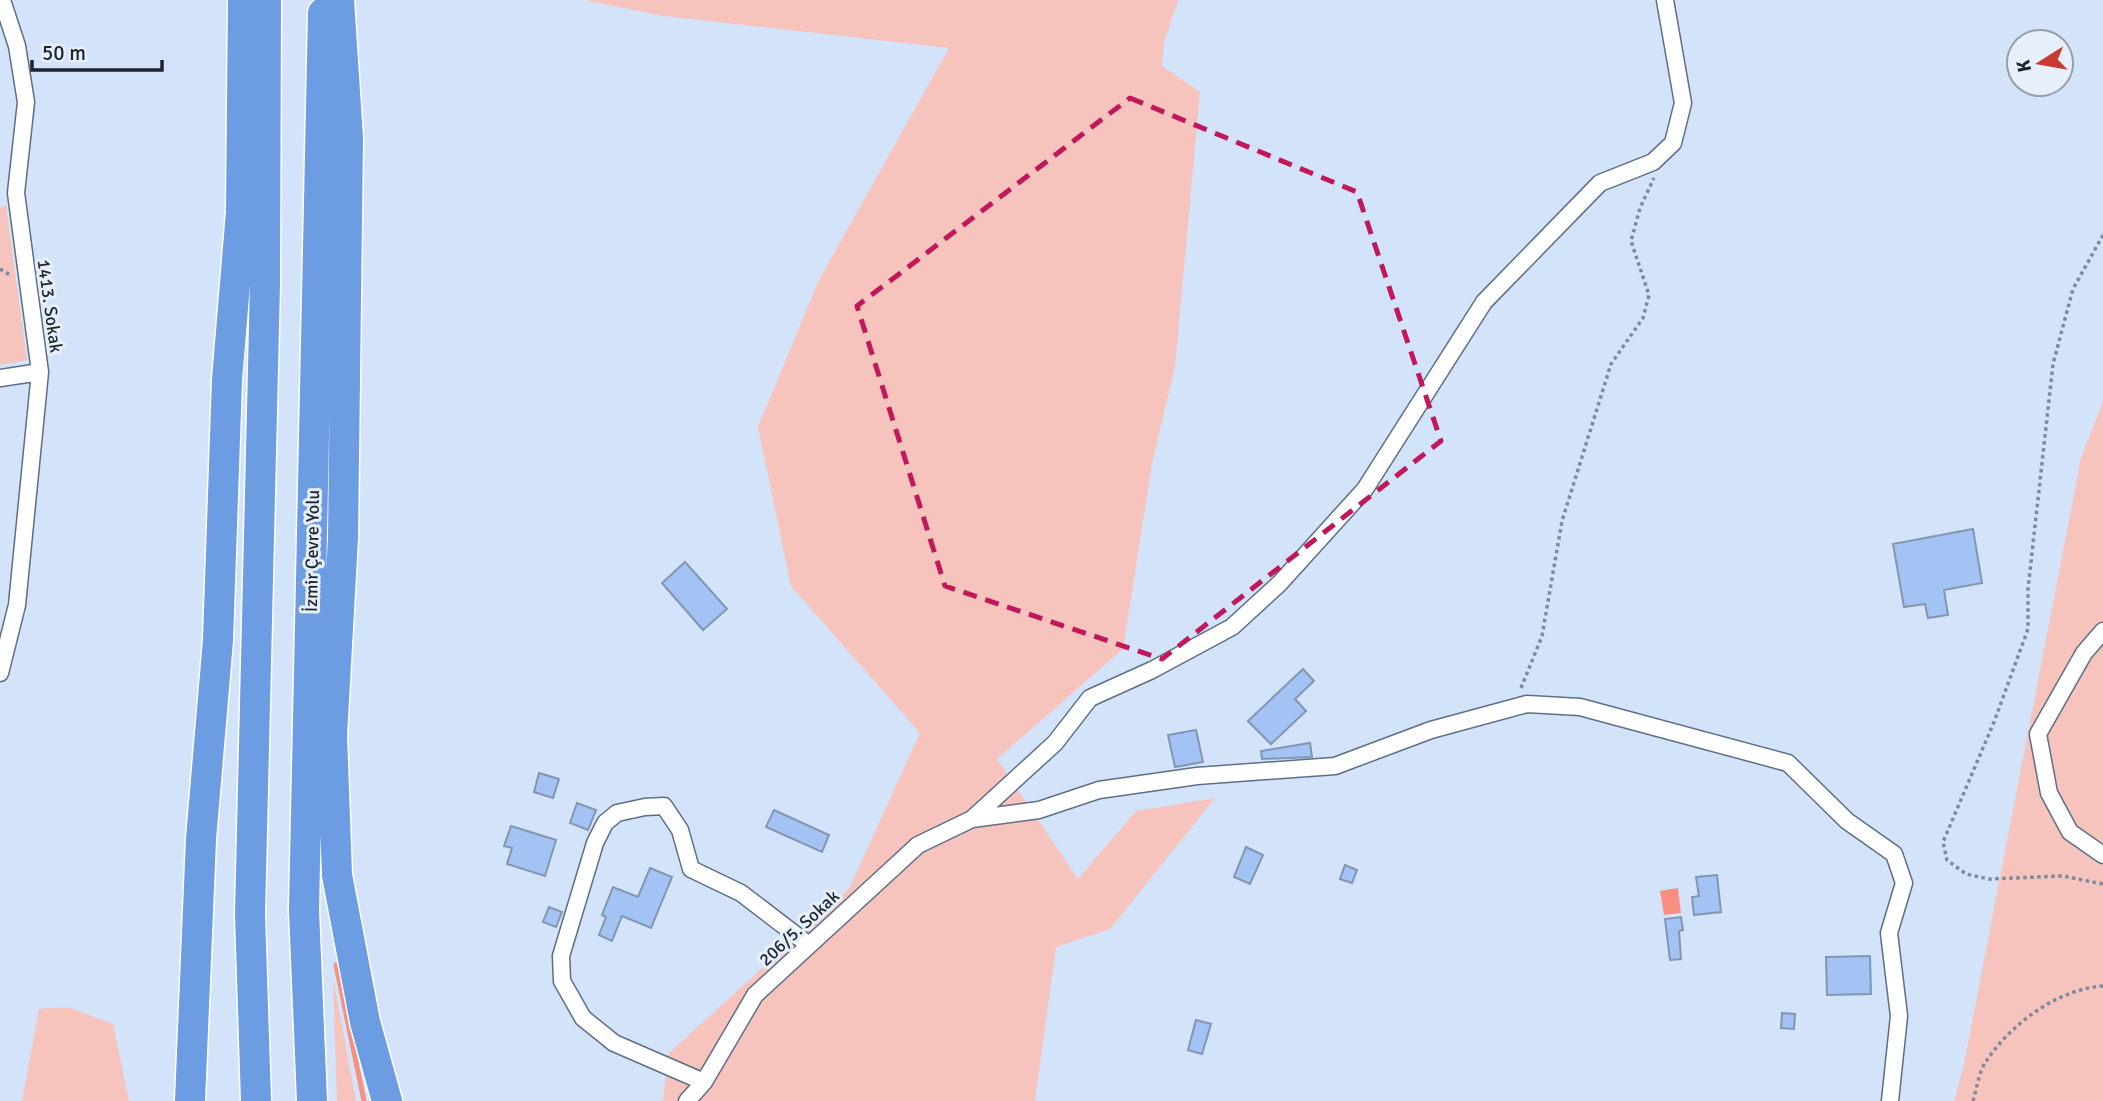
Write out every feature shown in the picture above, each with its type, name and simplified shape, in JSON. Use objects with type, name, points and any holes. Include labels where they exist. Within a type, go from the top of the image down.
[{"type":"highway","points":[[190,1101],[201,839],[218,640],[227,380],[241,212],[243,0]]},
{"type":"highway","points":[[256,1101],[250,914],[265,298],[266,0]]},
{"type":"highway","name":"İzmir Çevre Yolu","points":[[312,1101],[304,910],[323,0]]},
{"type":"highway","points":[[339,0],[348,138],[345,458],[332,735],[337,875],[362,1009],[387,1101]]},
{"type":"street","name":"1413. Sokak","points":[[0,673],[17,605],[40,372],[8,194],[26,102],[16,46],[2,0]]},
{"type":"street","points":[[972,819],[1055,743],[1090,698],[1152,670],[1232,627],[1280,583],[1365,489],[1484,302],[1600,183],[1653,162],[1673,143],[1683,103],[1665,0]]},
{"type":"street","points":[[0,378],[40,372]]},
{"type":"street","points":[[2103,631],[2084,653],[2038,734],[2049,793],[2070,832],[2103,855]]},
{"type":"street","points":[[972,819],[1039,810],[1098,790],[1197,776],[1335,766],[1432,730],[1527,704],[1580,707],[1788,763],[1847,821],[1894,854],[1904,883],[1889,933],[1899,1017],[1891,1101]]},
{"type":"street","points":[[704,1082],[614,1043],[583,1018],[562,981],[561,956],[595,843],[605,823],[617,813],[664,806],[680,830],[691,869],[741,893],[809,945]]},
{"type":"street","name":"206/5. Sokak","points":[[687,1101],[704,1082],[755,995],[918,845],[972,819]]},
{"type":"path","points":[[1512,694],[1522,688],[1542,636],[1562,521],[1611,364],[1643,318],[1649,295],[1631,241],[1640,208],[1667,149]]},
{"type":"path","points":[[2103,235],[2073,289],[2053,364],[2028,589],[2028,629],[1994,722],[1943,842],[1947,860],[1966,874],[1989,879],[2063,876],[2103,884]]},
{"type":"path","points":[[1973,1101],[1985,1061],[2020,1023],[2055,1001],[2089,987],[2103,986]]},
{"type":"highlighted area","points":[[1130,98],[1357,192],[1441,441],[1162,659],[945,586],[857,306]]},
{"type":"shaded area","points":[[585,0],[1178,0],[1164,42],[1162,66],[1200,92],[1175,366],[1152,464],[1123,649],[997,759],[1078,879],[1136,811],[1215,798],[1110,929],[1056,947],[1035,1101],[663,1101],[668,1054],[849,889],[920,733],[791,586],[758,427],[819,280],[949,48],[663,16]]},
{"type":"shaded area","points":[[6,206],[27,360],[0,365],[0,207]]},
{"type":"shaded area","points":[[2103,401],[2103,1101],[1954,1101],[1963,1069],[2081,458]]},
{"type":"shaded area","points":[[1678,888],[1681,913],[1664,915],[1660,891]]},
{"type":"shaded area","points":[[333,978],[356,1101],[337,1101]]},
{"type":"shaded area","points":[[68,1007],[113,1024],[129,1101],[22,1101],[39,1009]]},
{"type":"building","points":[[1973,529],[1982,583],[1944,590],[1948,615],[1928,618],[1925,604],[1904,607],[1893,544]]},
{"type":"building","points":[[685,562],[727,609],[703,630],[662,583]]},
{"type":"building","points":[[1303,669],[1314,681],[1295,699],[1306,711],[1271,744],[1248,721]]},
{"type":"building","points":[[1196,730],[1203,762],[1175,767],[1168,735]]},
{"type":"building","points":[[1310,743],[1312,757],[1262,759],[1261,751]]},
{"type":"building","points":[[539,773],[559,779],[553,798],[534,792]]},
{"type":"building","points":[[577,803],[596,810],[588,830],[570,823]]},
{"type":"building","points":[[774,810],[829,835],[822,852],[766,827]]},
{"type":"building","points":[[511,826],[556,840],[545,876],[507,864],[512,848],[504,846]]},
{"type":"building","points":[[1246,847],[1263,855],[1250,884],[1234,877]]},
{"type":"building","points":[[1345,865],[1357,870],[1352,883],[1340,879]]},
{"type":"building","points":[[650,868],[672,877],[651,928],[622,916],[612,941],[599,935],[606,917],[602,915],[613,887],[638,897]]},
{"type":"building","points":[[1717,875],[1721,912],[1694,915],[1692,897],[1699,896],[1696,877]]},
{"type":"building","points":[[549,907],[562,912],[556,927],[543,922]]},
{"type":"building","points":[[1681,917],[1681,959],[1670,960],[1665,919]]},
{"type":"building","points":[[1870,956],[1871,994],[1827,995],[1826,957]]},
{"type":"building","points":[[1782,1013],[1795,1014],[1794,1029],[1781,1028]]},
{"type":"building","points":[[1196,1020],[1211,1024],[1202,1054],[1188,1050]]},
{"type":"waterway","points":[[336,965],[364,1101]]}]
